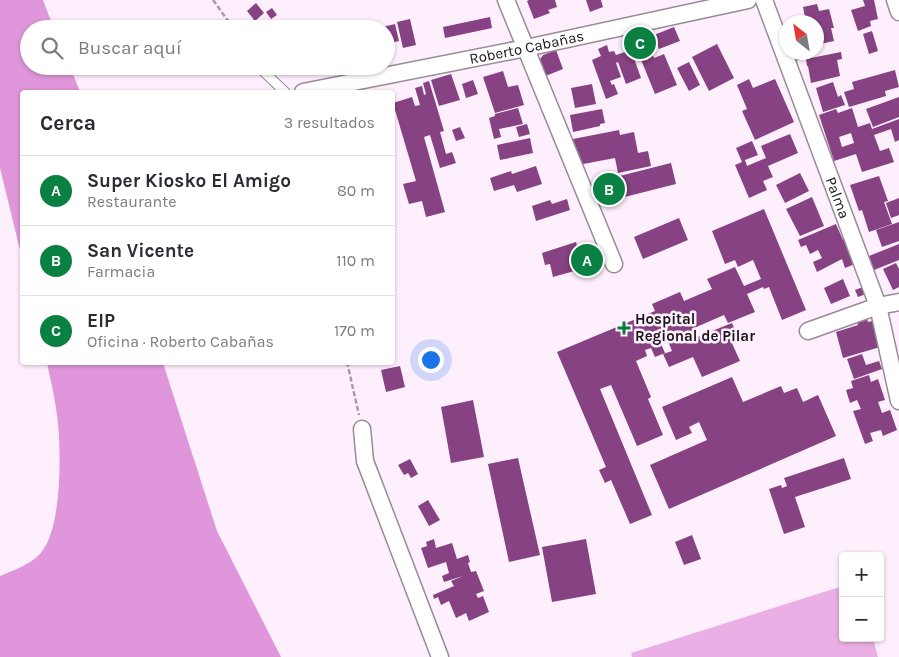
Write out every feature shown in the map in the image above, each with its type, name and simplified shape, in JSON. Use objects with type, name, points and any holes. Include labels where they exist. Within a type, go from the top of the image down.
[{"type":"street","points":[[506,0],[614,264]]},
{"type":"street","name":"Roberto Cabañas","points":[[395,74],[748,0]]},
{"type":"street","name":"Palma","points":[[764,0],[878,306],[899,400]]},
{"type":"street","points":[[896,0],[899,12]]},
{"type":"street","name":"Roberto Cabañas","points":[[314,90],[390,75]]},
{"type":"street","points":[[808,331],[878,306],[899,302]]},
{"type":"street","points":[[362,429],[365,461],[440,657]]},
{"type":"lane","points":[[267,75],[283,90]]},
{"type":"path","points":[[213,0],[227,20]]},
{"type":"path","points":[[349,365],[362,429]]},
{"type":"shaded area","points":[[0,0],[43,0],[51,20],[20,20],[20,75],[73,75],[79,90],[20,90],[20,250],[0,168]]},
{"type":"shaded area","points":[[47,365],[164,365],[217,531],[281,657],[0,657],[0,576],[36,558],[47,543],[53,528],[59,472],[59,437],[56,408]]},
{"type":"shaded area","points":[[839,587],[839,642],[874,642],[878,657],[632,657],[631,653]]},
{"type":"building","points":[[555,0],[557,7],[548,10],[550,13],[534,19],[527,1]]},
{"type":"building","points":[[586,0],[601,0],[603,7],[590,12]]},
{"type":"building","points":[[863,0],[874,0],[878,19],[870,21],[871,26],[858,31],[851,10],[865,6]]},
{"type":"building","points":[[256,3],[264,13],[254,20],[247,11]]},
{"type":"building","points":[[817,4],[819,11],[829,9],[834,28],[831,28],[834,41],[824,43],[824,15],[805,15],[803,7]]},
{"type":"building","points":[[272,8],[277,15],[271,19],[266,12]]},
{"type":"building","points":[[490,17],[492,28],[445,38],[443,27]]},
{"type":"building","points":[[410,19],[416,45],[403,48],[397,22]]},
{"type":"building","points":[[395,24],[399,41],[395,42]]},
{"type":"building","points":[[674,27],[680,41],[659,49],[654,35]]},
{"type":"building","points":[[872,31],[878,51],[869,54],[863,34]]},
{"type":"building","points":[[645,35],[654,58],[664,54],[677,85],[655,94],[633,40]]},
{"type":"building","points":[[717,44],[734,78],[709,91],[692,57]]},
{"type":"building","points":[[607,45],[609,52],[614,51],[616,55],[631,50],[641,78],[626,84],[618,62],[616,63],[621,77],[610,81],[612,85],[614,84],[618,94],[606,99],[592,60],[601,56],[598,49]]},
{"type":"building","points":[[556,50],[563,69],[543,77],[538,62],[543,55]]},
{"type":"building","points":[[841,52],[842,59],[837,60],[840,76],[811,83],[806,60],[824,60],[824,55]]},
{"type":"building","points":[[689,62],[700,85],[689,91],[677,68]]},
{"type":"building","points":[[895,70],[899,87],[885,91],[886,96],[849,107],[844,92],[854,89],[852,82]]},
{"type":"building","points":[[503,71],[508,87],[518,85],[524,105],[495,113],[483,77]]},
{"type":"building","points":[[451,74],[460,100],[439,106],[431,80]]},
{"type":"building","points":[[749,79],[753,88],[775,79],[794,122],[755,140],[742,111],[747,109],[737,85]]},
{"type":"building","points":[[473,80],[478,94],[466,98],[462,84]]},
{"type":"building","points":[[429,81],[444,131],[440,132],[446,154],[452,152],[456,163],[440,168],[430,135],[424,137],[445,212],[426,217],[422,201],[409,204],[403,184],[416,181],[395,110],[395,102],[412,97],[415,106],[420,105],[415,88],[422,86],[424,95],[426,94],[423,83]]},
{"type":"building","points":[[833,82],[838,97],[841,95],[845,105],[823,112],[816,88]]},
{"type":"building","points":[[592,84],[596,104],[575,108],[571,88]]},
{"type":"building","points":[[899,97],[899,117],[873,127],[866,109]]},
{"type":"building","points":[[518,108],[523,124],[499,129],[501,137],[494,139],[489,118],[495,116],[495,114]]},
{"type":"building","points":[[852,108],[858,127],[870,123],[872,129],[899,119],[899,140],[895,142],[891,129],[874,135],[880,151],[889,148],[894,162],[862,172],[856,154],[834,161],[819,115],[836,109],[838,113]],"holes":[[[851,133],[854,143],[842,147],[839,137]]]},
{"type":"building","points":[[602,109],[605,123],[600,124],[600,126],[573,132],[570,115]]},
{"type":"building","points":[[527,124],[530,134],[519,137],[516,127]]},
{"type":"building","points":[[460,127],[465,138],[456,141],[452,130]]},
{"type":"building","points":[[619,130],[620,135],[634,132],[638,153],[648,151],[651,166],[618,173],[615,158],[578,165],[573,139]]},
{"type":"building","points":[[790,134],[798,153],[768,166],[773,177],[763,181],[767,190],[749,198],[735,165],[742,162],[736,148],[752,141],[758,155],[745,160],[747,166],[766,158],[761,146]]},
{"type":"building","points":[[530,138],[533,153],[500,160],[497,145]]},
{"type":"building","points":[[671,163],[676,184],[597,204],[592,183]]},
{"type":"building","points":[[536,166],[542,184],[517,192],[514,185],[494,191],[490,178],[511,171],[512,174]]},
{"type":"building","points":[[800,173],[809,191],[785,203],[776,185]]},
{"type":"building","points":[[879,176],[888,201],[884,202],[892,224],[869,232],[862,210],[859,211],[850,185]]},
{"type":"building","points":[[812,197],[824,226],[800,236],[786,209]]},
{"type":"building","points":[[899,198],[899,215],[891,218],[886,203]]},
{"type":"building","points":[[567,199],[570,210],[536,221],[532,206],[550,200],[552,204]]},
{"type":"building","points":[[764,209],[806,310],[782,320],[769,287],[764,289],[763,287],[747,294],[755,312],[728,323],[724,315],[694,328],[697,337],[732,323],[738,338],[731,341],[740,361],[702,377],[693,357],[669,367],[663,354],[672,351],[668,341],[661,344],[665,353],[655,357],[651,348],[645,350],[647,356],[636,361],[651,397],[648,399],[663,435],[637,446],[611,385],[600,389],[652,515],[630,524],[611,480],[605,483],[599,470],[606,467],[557,352],[655,311],[652,304],[680,292],[684,301],[712,289],[707,279],[735,267],[744,286],[761,279],[753,260],[738,267],[735,260],[725,264],[712,231]]},
{"type":"building","points":[[679,218],[688,240],[643,259],[634,237]]},
{"type":"building","points":[[899,222],[899,241],[882,247],[876,230]]},
{"type":"building","points":[[836,224],[843,240],[845,239],[855,264],[845,268],[842,259],[817,272],[813,262],[822,258],[818,250],[810,254],[806,245],[801,247],[798,240]]},
{"type":"building","points":[[576,242],[580,255],[588,252],[594,271],[586,274],[585,268],[553,277],[550,264],[545,265],[542,253]]},
{"type":"building","points":[[899,244],[899,260],[874,270],[869,256]]},
{"type":"building","points":[[896,263],[899,269],[899,287],[893,290],[883,269]]},
{"type":"building","points":[[843,279],[850,296],[831,304],[824,288]]},
{"type":"building","points":[[863,287],[866,294],[858,297],[855,290]]},
{"type":"building","points":[[866,315],[868,322],[872,321],[880,347],[843,358],[836,332],[858,325],[856,318]]},
{"type":"building","points":[[862,354],[866,365],[879,361],[882,369],[854,379],[847,359]]},
{"type":"building","points":[[400,366],[405,387],[386,392],[381,370]]},
{"type":"building","points":[[869,375],[871,382],[878,379],[885,400],[878,402],[882,413],[890,410],[897,430],[883,436],[881,430],[870,433],[873,441],[865,444],[853,411],[861,409],[857,400],[850,403],[846,390],[853,388],[851,381]]},
{"type":"building","points":[[732,377],[743,402],[781,386],[784,393],[797,388],[803,402],[818,395],[836,436],[669,509],[650,465],[707,440],[699,422],[689,427],[692,433],[676,440],[662,407]]},
{"type":"building","points":[[473,400],[484,457],[451,463],[441,407]]},
{"type":"building","points":[[518,458],[540,555],[509,562],[488,464]]},
{"type":"building","points":[[844,458],[851,479],[795,497],[805,527],[784,534],[769,489],[781,485],[782,488],[787,486],[784,478]]},
{"type":"building","points":[[410,459],[418,474],[411,478],[408,473],[404,475],[398,465]]},
{"type":"building","points":[[428,500],[440,520],[429,526],[418,506]]},
{"type":"building","points":[[692,535],[701,559],[684,565],[675,542]]},
{"type":"building","points":[[434,539],[436,548],[452,543],[457,559],[468,555],[471,572],[476,571],[484,591],[476,594],[478,598],[483,596],[489,612],[469,621],[466,613],[456,618],[449,601],[441,605],[438,597],[434,599],[433,595],[454,586],[451,581],[463,576],[444,582],[442,576],[449,573],[446,562],[428,568],[421,548],[427,546],[426,542]]},
{"type":"building","points":[[586,539],[596,594],[552,602],[542,547]]},
{"type":"place","name":"EIP","points":[[640,43]]},
{"type":"place","name":"San Vicente","points":[[609,189]]},
{"type":"place","name":"Super Kiosko El Amigo","points":[[587,260]]},
{"type":"place","name":"Hospital Regional de Pilar","points":[[624,328]]}]
